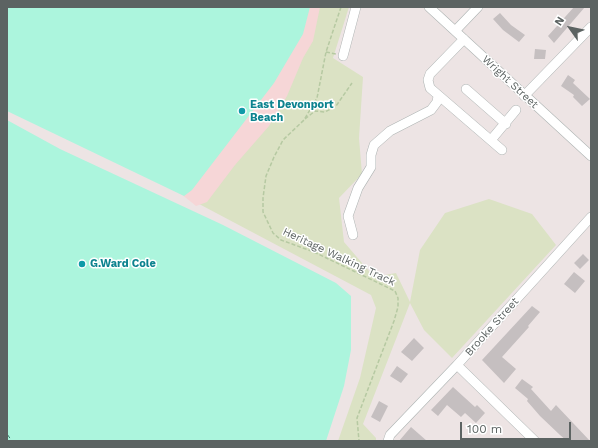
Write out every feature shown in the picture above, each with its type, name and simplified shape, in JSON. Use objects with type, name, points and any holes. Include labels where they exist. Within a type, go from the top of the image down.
[{"type":"street","points":[[343,56],[356,7]]},
{"type":"street","name":"Wright Street","points":[[429,7],[591,156]]},
{"type":"street","points":[[455,31],[478,7]]},
{"type":"street","points":[[524,96],[591,27]]},
{"type":"street","points":[[464,39],[430,74],[428,80],[430,88],[502,150]]},
{"type":"street","points":[[466,89],[506,124]]},
{"type":"street","points":[[353,236],[348,216],[358,188],[371,167],[371,155],[374,145],[390,130],[430,110],[437,102],[438,96]]},
{"type":"street","points":[[491,140],[506,124],[516,110]]},
{"type":"street","name":"Brooke Street","points":[[389,438],[591,217]]},
{"type":"street","points":[[457,365],[535,441]]},
{"type":"path","name":"Heritage Walking Track","points":[[341,7],[326,52],[317,98],[304,120],[283,140],[266,176],[263,212],[273,233],[281,240],[314,252],[391,288],[395,291],[398,298],[398,307],[394,321],[357,418],[359,441]]},
{"type":"path","points":[[304,120],[315,111],[325,112],[336,106],[352,83]]},
{"type":"shaded area","points":[[7,7],[310,7],[303,34],[274,83],[192,190],[184,196],[7,111]]},
{"type":"shaded area","points":[[310,7],[349,7],[333,58],[363,77],[359,138],[362,174],[339,198],[344,242],[374,277],[396,273],[410,302],[420,250],[445,213],[489,199],[532,214],[556,245],[452,358],[424,330],[410,303],[363,424],[376,438],[376,441],[338,441],[360,378],[376,308],[371,295],[184,196],[192,190]]},
{"type":"shaded area","points":[[7,120],[60,149],[223,225],[336,283],[351,296],[351,350],[344,386],[326,441],[7,441]]},
{"type":"sand","name":"East Devonport Beach","points":[[259,7],[320,7],[313,41],[303,58],[287,96],[269,126],[235,165],[207,202],[196,206],[170,185]]},
{"type":"building","points":[[574,7],[585,7],[554,43],[548,36]]},
{"type":"building","points":[[500,13],[511,25],[525,35],[519,42],[503,30],[493,19]]},
{"type":"building","points":[[535,49],[546,50],[545,59],[534,59]]},
{"type":"building","points":[[568,75],[575,80],[573,83],[590,99],[582,106],[573,97],[574,95],[561,86]]},
{"type":"building","points":[[583,254],[589,260],[580,269],[574,263]]},
{"type":"building","points":[[574,272],[585,281],[575,293],[564,284]]},
{"type":"building","points":[[532,306],[540,312],[528,326],[529,327],[502,357],[516,369],[504,383],[482,360]]},
{"type":"building","points":[[414,338],[424,348],[412,361],[401,352]]},
{"type":"building","points":[[397,366],[408,374],[401,383],[390,376]]},
{"type":"building","points":[[522,379],[533,387],[531,389],[551,411],[556,405],[590,441],[567,441],[560,435],[540,416],[527,401],[528,399],[515,388]]},
{"type":"building","points":[[453,387],[475,407],[477,405],[485,413],[476,423],[465,413],[461,417],[447,405],[438,416],[431,410]]},
{"type":"building","points":[[379,401],[388,406],[380,422],[371,417]]},
{"type":"building","points":[[411,427],[427,441],[399,441]]},
{"type":"ferry route","points":[[7,434],[12,441]]},
{"type":"place","name":"East Devonport Beach","points":[[242,111]]},
{"type":"place","name":"G.Ward Cole","points":[[82,264]]}]
